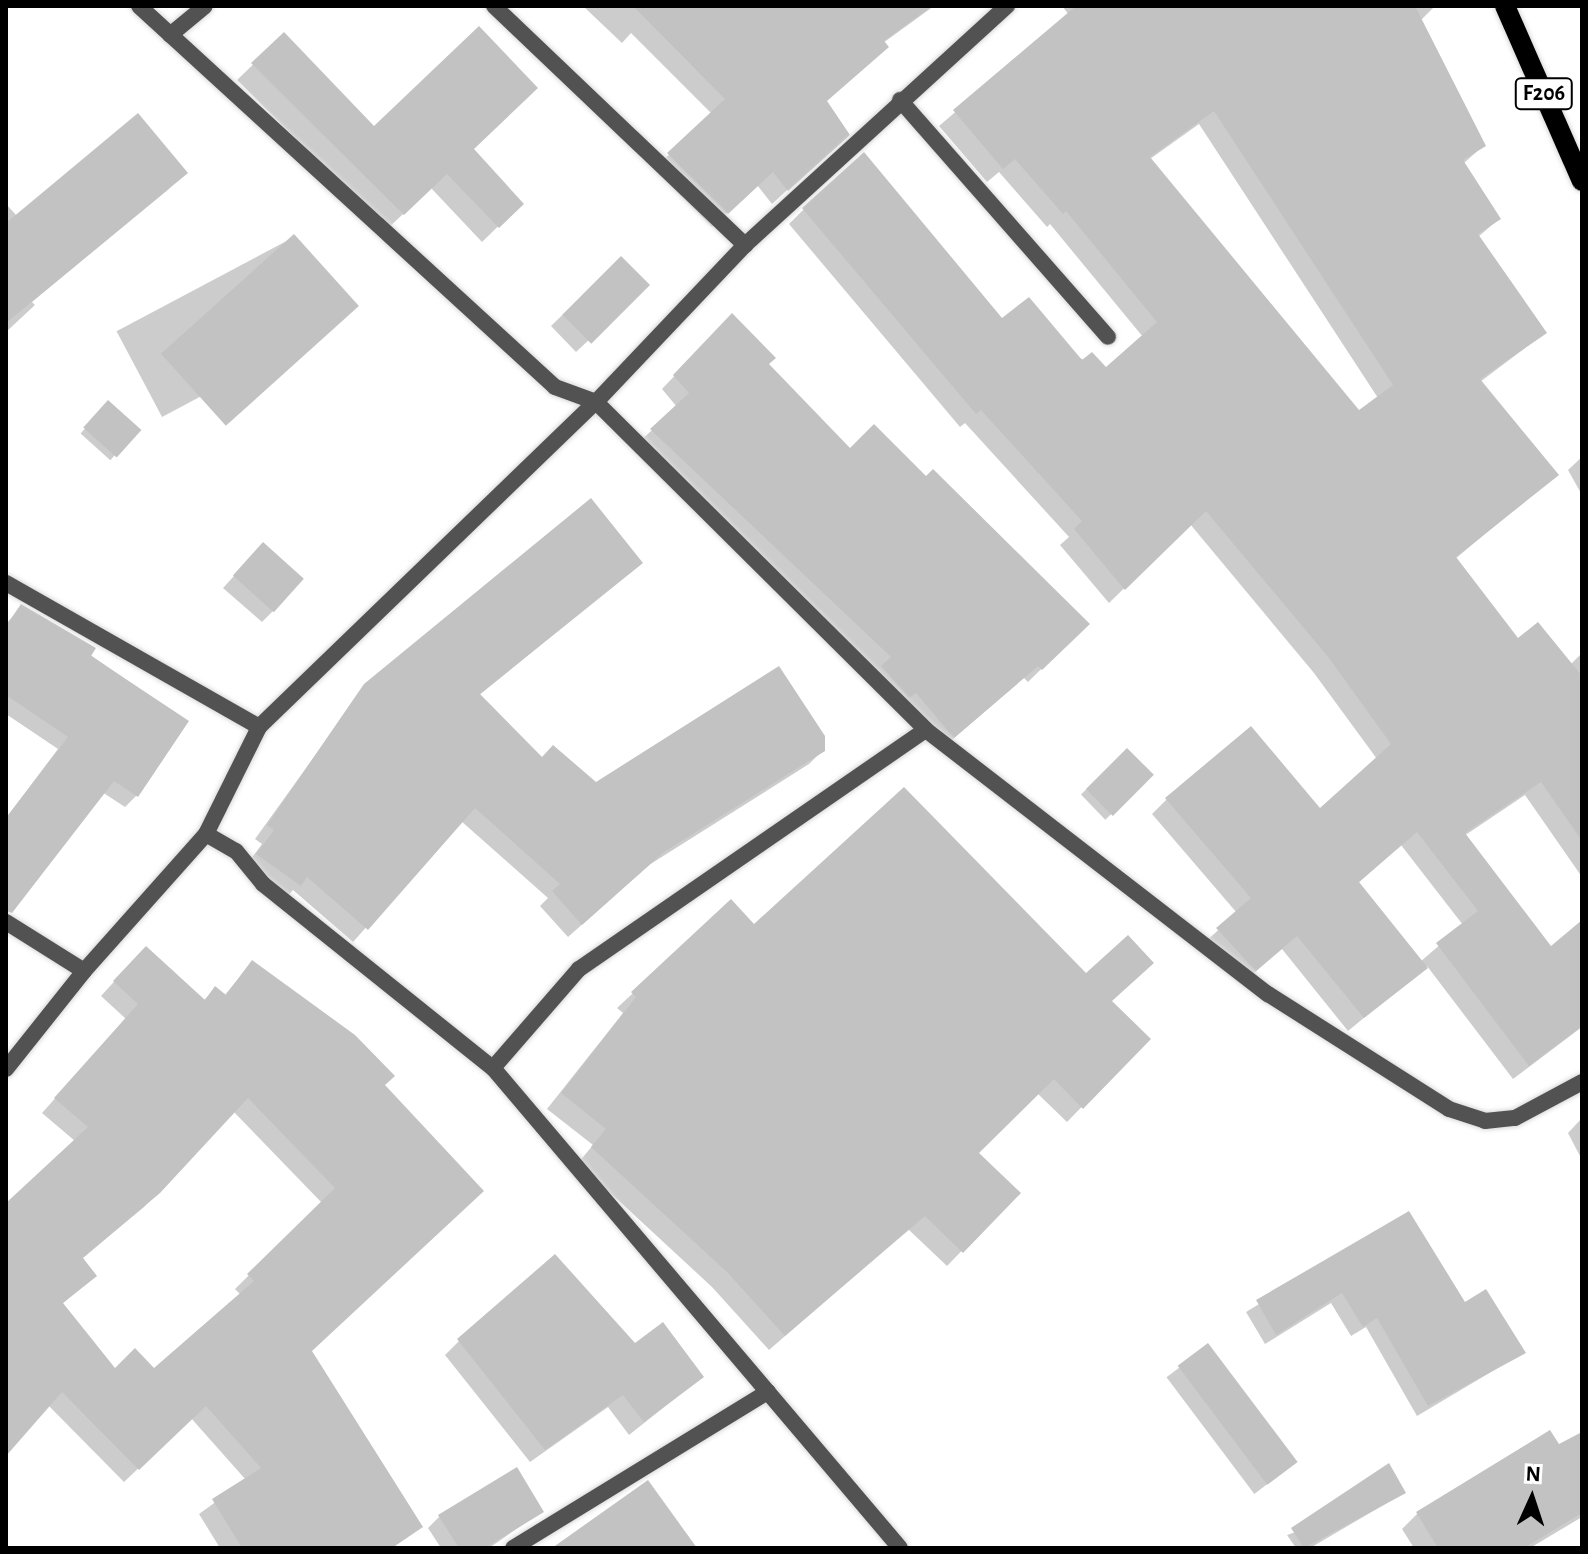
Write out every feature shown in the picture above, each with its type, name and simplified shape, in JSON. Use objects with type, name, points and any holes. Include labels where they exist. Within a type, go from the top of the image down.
[{"type":"main road","name":"F206","points":[[1505,6],[1582,181]]},
{"type":"street","points":[[139,6],[555,387],[596,402],[926,730],[1268,994],[1449,1109],[1485,1121],[1515,1118],[1582,1082]]},
{"type":"street","points":[[170,35],[205,6]]},
{"type":"street","points":[[494,6],[745,245]]},
{"type":"street","points":[[6,1069],[84,971],[206,834],[259,727],[596,402],[745,245],[900,100],[1007,6]]},
{"type":"street","points":[[900,100],[1108,337]]},
{"type":"street","points":[[6,583],[259,727]]},
{"type":"street","points":[[493,1068],[579,969],[926,730]]},
{"type":"street","points":[[206,834],[236,851],[263,884],[493,1068],[900,1548]]},
{"type":"street","points":[[6,922],[84,971]]},
{"type":"street","points":[[513,1548],[768,1392]]},
{"type":"building","points":[[633,6],[932,6],[884,41],[889,47],[827,101],[850,135],[788,191],[773,172],[728,214],[667,153],[725,99]]},
{"type":"building","points":[[1076,6],[1415,6],[1486,146],[1463,160],[1501,219],[1478,234],[1547,333],[1480,379],[1559,475],[1456,557],[1518,638],[1538,622],[1582,676],[1582,841],[1541,782],[1465,833],[1551,946],[1582,920],[1582,1026],[1529,1066],[1436,943],[1478,911],[1417,832],[1359,882],[1428,968],[1364,1018],[1297,936],[1256,971],[1216,928],[1251,898],[1165,798],[1251,726],[1320,808],[1391,744],[1329,658],[1206,511],[1125,590],[1074,529],[1082,521],[981,410],[976,414],[802,208],[864,152],[1002,318],[1029,297],[1082,360],[1092,352],[1106,367],[1157,322],[1066,211],[1063,214],[1015,159],[1003,169],[953,110]],"holes":[[[1214,111],[1393,385],[1359,410],[1150,157]]]},
{"type":"building","points":[[479,26],[538,88],[474,149],[524,204],[499,228],[447,174],[404,215],[251,63],[284,32],[374,126]]},
{"type":"building","points":[[138,113],[188,173],[6,323],[6,223]]},
{"type":"building","points":[[294,234],[359,306],[226,426],[161,354]]},
{"type":"building","points":[[621,256],[650,285],[591,344],[562,315]]},
{"type":"building","points":[[732,313],[776,358],[769,364],[850,448],[874,424],[926,476],[933,469],[1090,624],[1042,670],[1038,666],[954,738],[916,693],[909,698],[881,666],[891,657],[650,429],[689,393],[673,375]]},
{"type":"building","points":[[108,400],[141,430],[117,458],[83,427]]},
{"type":"building","points":[[591,498],[643,563],[480,694],[542,757],[553,745],[596,782],[779,666],[825,736],[825,751],[664,852],[582,925],[552,891],[560,884],[475,808],[368,930],[307,877],[301,886],[256,854],[274,830],[267,825],[364,684]]},
{"type":"building","points":[[263,542],[304,579],[274,612],[233,575]]},
{"type":"building","points":[[21,604],[96,648],[91,656],[189,721],[138,797],[114,781],[12,913],[6,911],[6,818],[68,737],[6,695],[6,626]]},
{"type":"building","points":[[1127,748],[1154,775],[1113,816],[1086,789]]},
{"type":"building","points":[[904,787],[1086,973],[1128,935],[1154,963],[1112,1001],[1151,1039],[1083,1109],[1054,1079],[979,1153],[1021,1193],[963,1253],[925,1216],[785,1336],[727,1272],[591,1147],[606,1129],[561,1093],[636,997],[631,992],[731,899],[754,924]]},
{"type":"building","points":[[146,946],[205,1000],[215,986],[226,995],[252,960],[355,1035],[395,1076],[385,1085],[484,1191],[312,1351],[423,1527],[392,1548],[242,1548],[212,1499],[261,1468],[206,1406],[139,1470],[62,1392],[6,1456],[6,1203],[88,1127],[54,1098],[138,1004],[113,981]],"holes":[[[248,1098],[335,1188],[247,1274],[254,1281],[154,1368],[135,1348],[115,1368],[63,1303],[97,1276],[83,1258],[160,1193]]]},
{"type":"building","points":[[1409,1211],[1465,1302],[1486,1289],[1526,1353],[1428,1406],[1377,1318],[1363,1327],[1342,1293],[1276,1335],[1256,1300]]},
{"type":"building","points":[[555,1254],[635,1343],[663,1322],[704,1377],[644,1422],[623,1395],[545,1450],[457,1339]]},
{"type":"building","points":[[1208,1343],[1298,1462],[1267,1485],[1178,1366]]},
{"type":"building","points":[[1550,1430],[1559,1444],[1582,1432],[1582,1513],[1524,1548],[1438,1548],[1416,1512]]},
{"type":"building","points":[[1389,1463],[1406,1493],[1304,1548],[1291,1528]]},
{"type":"building","points":[[517,1467],[544,1512],[485,1548],[459,1548],[438,1515]]},
{"type":"building","points":[[648,1480],[697,1548],[552,1548]]}]
